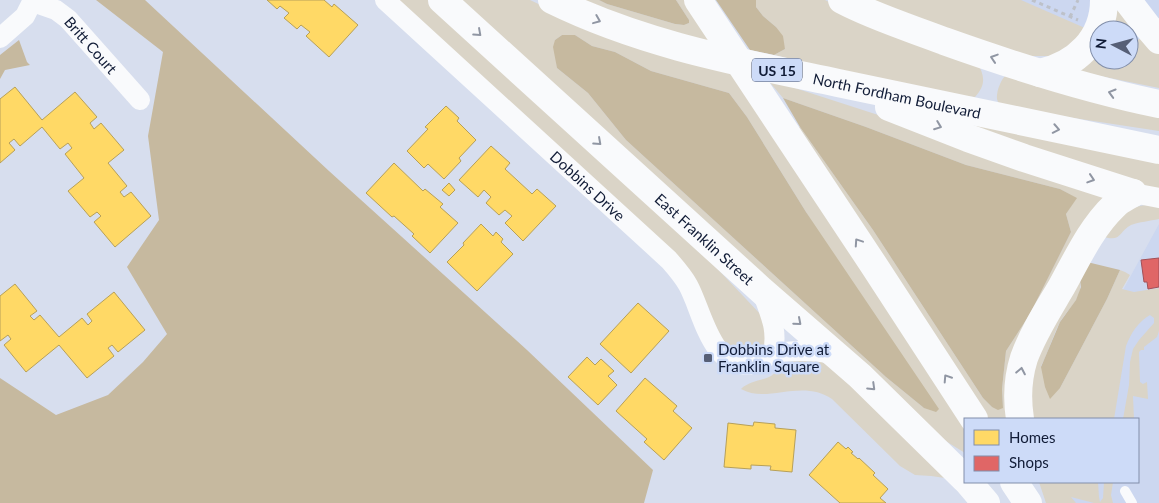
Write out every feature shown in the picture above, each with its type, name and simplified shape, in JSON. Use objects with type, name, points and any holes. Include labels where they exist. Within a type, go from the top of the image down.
[{"type":"main road","name":"East Franklin Street","points":[[442,0],[761,290],[860,376],[964,478]]},
{"type":"main road","name":"North Fordham Boulevard","points":[[552,0],[650,39],[719,58],[1159,150]]},
{"type":"main road","points":[[842,0],[897,24],[990,57],[1127,97],[1159,104]]},
{"type":"main road","points":[[1101,20],[1104,0]]},
{"type":"main road","points":[[1127,0],[1159,40]]},
{"type":"main road","points":[[704,8],[973,418]]},
{"type":"main road","points":[[1040,72],[1060,67],[1074,59],[1089,43]]},
{"type":"main road","points":[[810,77],[1024,158],[1146,195]]},
{"type":"main road","points":[[1020,418],[1018,410],[1019,385],[1024,360],[1033,337],[1101,220],[1115,204],[1146,195]]},
{"type":"main road","points":[[969,483],[986,503]]},
{"type":"main road","points":[[1015,483],[1028,503]]},
{"type":"main road","points":[[1031,483],[1037,503]]},
{"type":"street","name":"Dobbins Drive","points":[[385,0],[669,260],[688,285],[707,332],[718,350],[730,361],[737,364],[748,364],[760,362],[773,353],[799,351],[835,354]]},
{"type":"street","points":[[0,38],[25,16],[33,1]]},
{"type":"street","name":"Britt Court","points":[[33,1],[56,10],[68,19],[140,100]]},
{"type":"street","points":[[761,290],[775,332],[776,341],[773,353]]},
{"type":"lane","points":[[1125,491],[1132,503]]},
{"type":"path","points":[[1032,0],[1089,24]]},
{"type":"path","points":[[1070,16],[1078,0]]},
{"type":"shaded area","points":[[96,0],[145,0],[329,171],[527,350],[653,470],[644,503],[0,503],[0,378],[56,415],[108,395],[143,362],[167,334],[127,267],[159,220],[148,136],[163,52]]},
{"type":"shaded area","points":[[395,0],[428,0],[674,223],[766,320],[765,347],[757,354],[740,356],[725,346],[706,305]]},
{"type":"shaded area","points":[[457,0],[530,0],[581,24],[731,71],[964,423],[964,452],[944,440]],"holes":[[[562,35],[575,35],[592,46],[615,52],[651,71],[729,93],[747,117],[806,212],[924,408],[886,377],[626,140],[588,93],[557,68],[555,40]]]},
{"type":"shaded area","points":[[575,0],[599,0],[675,24],[684,25],[689,23],[689,20],[676,0],[686,0],[713,43],[709,45]]},
{"type":"shaded area","points":[[599,0],[676,0],[689,23],[684,25],[675,24]]},
{"type":"shaded area","points":[[716,0],[756,0],[756,7],[783,36],[785,49],[774,55],[750,50]]},
{"type":"shaded area","points":[[756,0],[825,0],[977,62],[982,72],[983,84],[975,97],[963,96],[888,82],[774,55],[785,49],[776,27],[756,7]]},
{"type":"shaded area","points":[[871,0],[1021,0],[1085,28],[1080,39],[1052,56],[1020,56]]},
{"type":"shaded area","points":[[966,0],[1159,0],[1159,56],[1139,59],[1139,20],[1089,20],[1089,50]]},
{"type":"shaded area","points":[[1119,10],[1125,20],[1114,20]]},
{"type":"shaded area","points":[[562,35],[575,35],[592,46],[615,52],[651,71],[729,93],[747,117],[806,212],[939,409],[936,412],[924,408],[886,377],[626,140],[588,93],[557,68],[553,47],[555,40]]},
{"type":"shaded area","points":[[1142,38],[1159,53],[1159,88],[1081,71],[1081,68],[1089,62],[1089,70],[1139,70],[1139,39]]},
{"type":"shaded area","points":[[19,40],[27,62],[30,65],[5,70],[0,79],[0,55]]},
{"type":"shaded area","points":[[1006,75],[1159,115],[1159,131],[1001,107],[997,99],[997,93]]},
{"type":"shaded area","points":[[767,79],[1107,189],[1012,418],[983,418],[795,129],[800,127],[873,230],[983,398],[992,407],[1003,408],[1002,389],[1006,351],[1030,314],[1071,232],[1066,214],[1076,198],[1060,189],[966,165],[783,98]]},
{"type":"shaded area","points":[[783,98],[966,165],[1060,189],[1077,198],[1066,214],[1071,232],[1030,314],[1006,351],[1002,389],[1003,408],[998,410],[992,407],[983,398],[873,230],[800,127]]},
{"type":"shaded area","points":[[967,125],[1009,129],[1159,159],[1159,189],[1104,175]]},
{"type":"shaded area","points":[[1145,205],[1159,206],[1159,219],[1131,225],[1114,238],[1104,237],[1105,226],[1135,207]]},
{"type":"shaded area","points":[[1159,224],[1159,503],[1068,503],[1065,483],[1139,483],[1139,418],[1058,418],[1057,411]]},
{"type":"shaded area","points":[[1087,262],[1120,270],[1107,299],[1060,388],[1050,399],[1045,387],[1041,367],[1060,322],[1076,300],[1081,287],[1080,280]]},
{"type":"shaded area","points":[[1120,270],[1130,275],[1122,289],[1134,292],[1159,288],[1159,331],[1157,337],[1144,347],[1144,350],[1139,352],[1140,382],[1143,384],[1147,382],[1148,399],[1133,396],[1134,418],[1123,418],[1133,349],[1154,323],[1154,318],[1150,315],[1135,328],[1126,346],[1114,418],[1026,418],[1026,374],[1080,280],[1077,298],[1060,322],[1041,366],[1060,388],[1107,299]]},
{"type":"shaded area","points":[[790,360],[818,360],[828,365],[877,406],[945,478],[915,475],[900,466],[832,399],[821,393],[797,391],[762,394],[751,393],[741,389],[748,384],[771,376]]},
{"type":"shaded area","points":[[1039,483],[1098,483],[1100,502],[1103,498],[1104,483],[1113,483],[1111,495],[1113,503],[1094,503],[1071,497],[1076,503],[1046,503]]},
{"type":"building: Homes","points":[[267,0],[324,0],[332,7],[334,4],[358,25],[329,57],[306,36],[310,32],[301,25],[297,29],[284,18],[289,13],[280,6],[277,9]]},
{"type":"building: Homes","points":[[15,87],[42,120],[75,92],[97,117],[90,123],[94,129],[101,123],[124,150],[108,163],[127,186],[120,192],[124,197],[131,192],[151,216],[115,247],[94,222],[101,216],[97,212],[90,217],[68,191],[84,178],[65,154],[72,148],[68,143],[60,149],[42,127],[20,146],[14,139],[9,143],[15,150],[0,163],[0,99]]},
{"type":"building: Homes","points":[[446,106],[459,118],[457,121],[476,140],[459,158],[461,161],[444,179],[428,164],[424,168],[407,151],[428,129],[425,127]]},
{"type":"building: Homes","points":[[491,146],[510,163],[505,169],[532,194],[537,189],[556,206],[523,241],[505,223],[512,216],[505,210],[499,215],[486,203],[491,197],[484,190],[478,197],[459,180]]},
{"type":"building: Homes","points":[[394,163],[423,191],[425,189],[443,204],[440,207],[458,223],[430,253],[412,236],[414,234],[366,193]]},
{"type":"building: Homes","points":[[449,183],[455,190],[449,196],[442,190]]},
{"type":"building: Homes","points":[[481,224],[493,236],[496,232],[503,239],[501,242],[513,254],[477,291],[447,262]]},
{"type":"building: Homes","points":[[15,284],[37,311],[30,316],[34,320],[40,315],[59,337],[82,318],[88,325],[92,321],[87,314],[114,292],[145,330],[118,352],[112,345],[108,348],[114,356],[87,378],[59,345],[26,372],[4,345],[11,339],[8,335],[0,341],[0,296]]},
{"type":"building: Homes","points":[[638,303],[669,331],[631,373],[600,344]]},
{"type":"building: Homes","points":[[587,357],[595,365],[601,359],[614,371],[608,376],[617,385],[598,405],[568,377]]},
{"type":"building: Homes","points":[[645,378],[677,406],[673,411],[692,428],[664,460],[644,442],[647,439],[616,411]]},
{"type":"building: Homes","points":[[754,422],[775,424],[775,428],[796,430],[792,472],[770,470],[771,466],[751,465],[751,469],[724,467],[728,423],[753,426]]},
{"type":"building: Homes","points":[[838,442],[846,449],[848,447],[853,452],[851,453],[875,473],[873,475],[888,489],[880,498],[886,503],[840,503],[809,475]]},
{"type":"building: Shops","points":[[1159,258],[1159,287],[1148,289],[1147,282],[1144,282],[1141,260]]},
{"type":"place","name":"Dobbins Drive at Franklin Square","points":[[708,358]]}]
